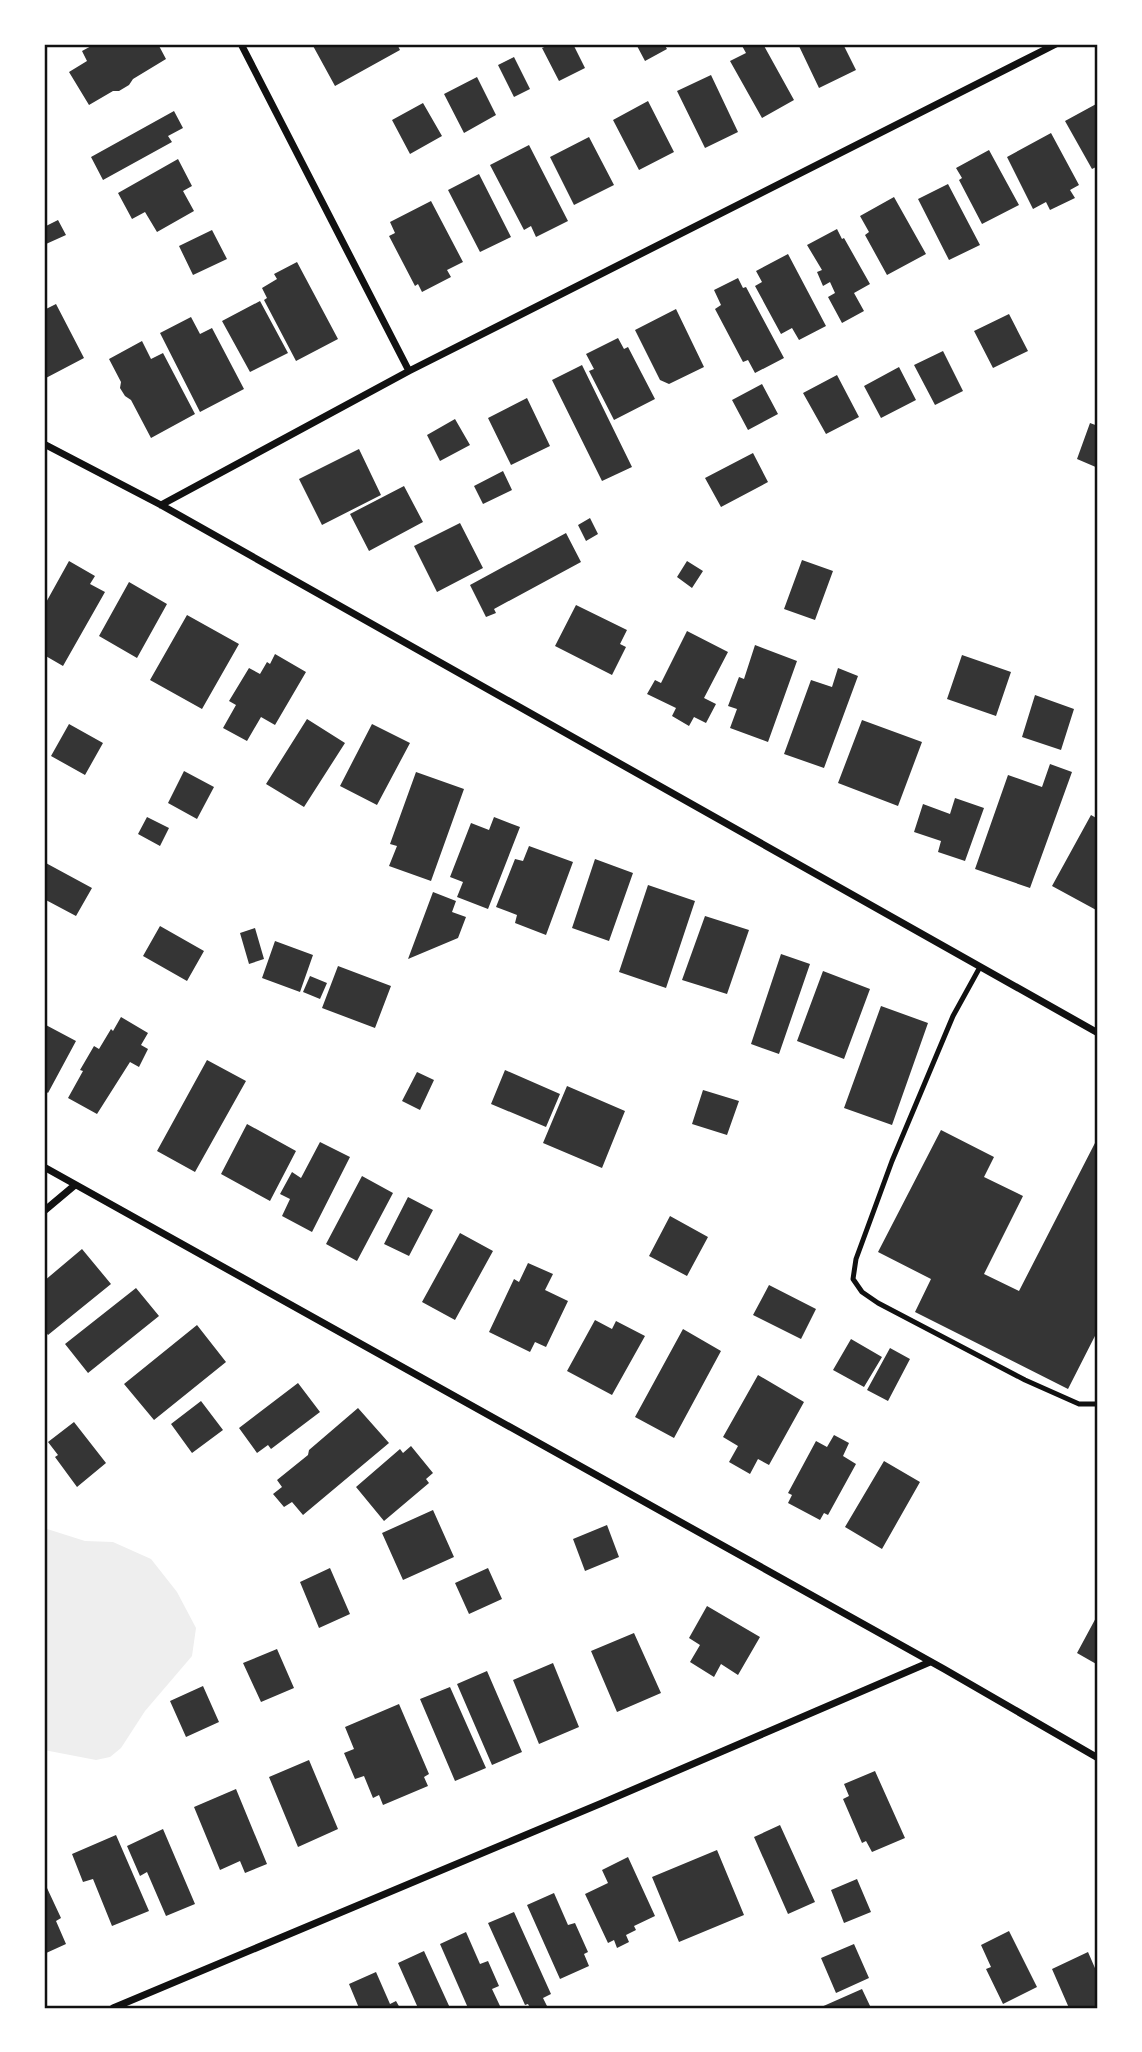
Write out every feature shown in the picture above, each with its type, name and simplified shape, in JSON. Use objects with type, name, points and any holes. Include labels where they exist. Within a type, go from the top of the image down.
[{"type":"street","points":[[241,44],[408,371]]},
{"type":"street","points":[[161,505],[408,371],[1056,44]]},
{"type":"street","points":[[44,444],[161,505],[1098,1033]]},
{"type":"street","points":[[44,1167],[1098,1758]]},
{"type":"street","points":[[44,1210],[75,1185]]},
{"type":"street","points":[[113,2008],[930,1662]]},
{"type":"lane","points":[[980,967],[953,1016],[892,1161],[860,1247],[853,1279],[862,1292],[878,1303],[1025,1380],[1079,1405],[1098,1404]]},
{"type":"shaded area","points":[[44,1528],[85,1541],[113,1542],[151,1559],[177,1592],[196,1628],[192,1656],[145,1711],[121,1748],[110,1757],[96,1760],[44,1750]]},
{"type":"building","points":[[95,44],[158,44],[166,59],[119,91],[113,91],[89,105],[69,72],[87,61],[82,51]]},
{"type":"building","points":[[312,44],[397,44],[400,50],[335,86]]},
{"type":"building","points":[[551,44],[573,44],[585,68],[559,81],[542,48]]},
{"type":"building","points":[[636,44],[664,44],[667,49],[645,61]]},
{"type":"building","points":[[741,44],[763,44],[794,100],[762,118],[730,61],[746,53]]},
{"type":"building","points":[[798,44],[843,44],[856,70],[819,88]]},
{"type":"building","points":[[514,57],[530,89],[514,97],[498,65]]},
{"type":"building","points":[[711,75],[738,132],[705,148],[677,91]]},
{"type":"building","points":[[477,77],[496,115],[464,133],[444,94]]},
{"type":"building","points":[[648,101],[674,152],[639,170],[613,120]]},
{"type":"building","points":[[423,103],[442,136],[410,154],[392,120]]},
{"type":"building","points":[[1098,103],[1098,166],[1092,169],[1065,121]]},
{"type":"building","points":[[174,111],[183,128],[168,136],[172,142],[103,180],[91,157]]},
{"type":"building","points":[[1051,133],[1079,185],[1070,190],[1075,198],[1050,210],[1046,202],[1033,209],[1007,157]]},
{"type":"building","points":[[589,137],[614,185],[574,205],[550,157]]},
{"type":"building","points":[[529,145],[568,221],[536,237],[531,226],[524,230],[490,165]]},
{"type":"building","points":[[989,150],[1019,205],[982,224],[959,180],[962,178],[956,168]]},
{"type":"building","points":[[178,159],[192,186],[183,191],[194,211],[157,232],[145,212],[132,219],[118,193]]},
{"type":"building","points":[[479,174],[511,237],[480,252],[448,190]]},
{"type":"building","points":[[948,184],[980,245],[949,260],[918,199]]},
{"type":"building","points":[[894,197],[926,254],[887,275],[865,235],[869,232],[860,216]]},
{"type":"building","points":[[431,201],[463,262],[447,270],[451,277],[422,292],[418,284],[415,286],[389,236],[395,233],[390,222]]},
{"type":"building","points":[[58,220],[66,235],[46,244],[44,227]]},
{"type":"building","points":[[837,229],[870,284],[854,293],[864,311],[842,323],[828,297],[835,293],[830,282],[823,286],[817,272],[822,270],[807,245]]},
{"type":"building","points":[[212,230],[227,259],[193,275],[179,246]]},
{"type":"building","points":[[788,254],[826,326],[799,340],[792,328],[781,334],[755,286],[762,282],[756,271]]},
{"type":"building","points":[[297,262],[338,339],[296,361],[264,300],[267,298],[262,288],[277,279],[274,274]]},
{"type":"building","points":[[738,278],[743,288],[746,287],[784,358],[755,373],[748,360],[743,362],[715,309],[721,305],[714,290]]},
{"type":"building","points":[[260,301],[288,353],[250,372],[222,321]]},
{"type":"building","points":[[56,304],[84,358],[44,379],[44,310]]},
{"type":"building","points":[[676,309],[704,367],[669,384],[660,380],[635,330]]},
{"type":"building","points":[[1009,314],[1028,351],[993,368],[974,331]]},
{"type":"building","points":[[191,317],[200,334],[212,328],[244,389],[200,412],[160,333]]},
{"type":"building","points":[[618,338],[624,349],[628,347],[655,399],[614,420],[589,371],[594,369],[586,354]]},
{"type":"building","points":[[142,341],[151,359],[163,353],[195,414],[151,438],[131,400],[120,388],[121,382],[109,359]]},
{"type":"building","points":[[943,351],[963,391],[935,405],[914,365]]},
{"type":"building","points":[[582,365],[632,467],[602,481],[552,380]]},
{"type":"building","points":[[899,367],[916,400],[881,418],[864,386]]},
{"type":"building","points":[[837,375],[859,417],[826,434],[803,393]]},
{"type":"building","points":[[762,384],[778,414],[748,430],[732,400]]},
{"type":"building","points":[[527,398],[550,446],[511,465],[488,418]]},
{"type":"building","points":[[455,419],[470,445],[440,461],[427,435]]},
{"type":"building","points":[[1090,423],[1098,426],[1098,468],[1077,459]]},
{"type":"building","points":[[359,449],[381,495],[322,525],[299,479]]},
{"type":"building","points":[[753,453],[768,482],[721,507],[705,478]]},
{"type":"building","points":[[503,471],[512,490],[483,504],[474,486]]},
{"type":"building","points":[[404,486],[423,522],[369,551],[350,514]]},
{"type":"building","points":[[590,518],[598,534],[586,541],[578,525]]},
{"type":"building","points":[[460,523],[483,568],[437,592],[414,546]]},
{"type":"building","points":[[566,533],[581,562],[494,609],[496,613],[486,617],[470,585]]},
{"type":"building","points":[[802,560],[833,571],[815,620],[784,609]]},
{"type":"building","points":[[69,561],[95,576],[90,584],[105,592],[63,666],[44,655],[44,606]]},
{"type":"building","points":[[687,561],[703,571],[692,588],[677,577]]},
{"type":"building","points":[[129,582],[167,604],[137,658],[99,636]]},
{"type":"building","points":[[576,605],[627,630],[620,644],[626,647],[612,675],[555,646]]},
{"type":"building","points":[[187,615],[239,644],[202,709],[150,680]]},
{"type":"building","points":[[687,631],[728,652],[704,698],[716,704],[706,723],[694,717],[689,726],[672,716],[676,708],[647,694],[655,680],[661,683]]},
{"type":"building","points":[[755,645],[797,661],[768,742],[730,728],[737,709],[728,706],[739,677],[744,679]]},
{"type":"building","points":[[275,654],[306,672],[275,725],[261,717],[247,741],[223,728],[236,705],[229,701],[249,668],[260,674]]},
{"type":"building","points":[[962,655],[1011,672],[996,716],[947,699]]},
{"type":"building","points":[[838,668],[858,676],[824,768],[784,754],[811,680],[832,687]]},
{"type":"building","points":[[1035,695],[1074,709],[1061,750],[1022,737]]},
{"type":"building","points":[[307,719],[345,743],[304,807],[266,784]]},
{"type":"building","points":[[862,720],[922,742],[898,806],[838,783]]},
{"type":"building","points":[[69,724],[103,743],[85,775],[51,756]]},
{"type":"building","points":[[372,724],[410,743],[377,805],[340,786]]},
{"type":"building","points":[[1050,764],[1072,772],[1030,888],[975,869],[1008,775],[1042,787]]},
{"type":"building","points":[[184,771],[214,787],[197,819],[168,803]]},
{"type":"building","points":[[416,772],[464,789],[431,881],[389,866],[397,846],[390,844]]},
{"type":"building","points":[[955,798],[984,808],[965,861],[938,852],[941,841],[914,832],[923,804],[950,814]]},
{"type":"building","points":[[1091,815],[1098,819],[1098,911],[1052,886]]},
{"type":"building","points":[[147,817],[169,828],[160,846],[138,834]]},
{"type":"building","points":[[494,817],[520,827],[488,909],[457,897],[463,882],[450,877],[471,823],[489,830]]},
{"type":"building","points":[[529,846],[573,862],[546,935],[515,923],[517,915],[496,907],[515,859],[523,861]]},
{"type":"building","points":[[595,859],[633,873],[609,941],[572,928]]},
{"type":"building","points":[[44,862],[92,888],[76,916],[44,899]]},
{"type":"building","points":[[648,885],[695,901],[666,988],[619,972]]},
{"type":"building","points":[[433,892],[456,901],[452,912],[466,917],[458,938],[408,959]]},
{"type":"building","points":[[705,916],[749,930],[727,994],[682,980]]},
{"type":"building","points":[[160,926],[204,951],[187,981],[143,956]]},
{"type":"building","points":[[255,928],[264,959],[249,964],[240,933]]},
{"type":"building","points":[[275,941],[313,955],[300,992],[262,978]]},
{"type":"building","points":[[781,954],[810,964],[779,1054],[751,1044]]},
{"type":"building","points":[[338,966],[391,986],[375,1028],[322,1008]]},
{"type":"building","points":[[823,971],[870,989],[844,1059],[797,1041]]},
{"type":"building","points":[[310,976],[327,983],[320,999],[303,992]]},
{"type":"building","points":[[881,1006],[928,1023],[892,1125],[844,1108]]},
{"type":"building","points":[[121,1017],[148,1033],[141,1045],[148,1049],[139,1067],[130,1062],[97,1114],[68,1098],[94,1046],[99,1049]]},
{"type":"building","points":[[44,1024],[76,1041],[48,1093],[44,1090]]},
{"type":"building","points":[[207,1060],[246,1081],[195,1172],[157,1151]]},
{"type":"building","points":[[505,1070],[560,1094],[546,1127],[491,1104]]},
{"type":"building","points":[[417,1072],[434,1080],[420,1110],[402,1101]]},
{"type":"building","points":[[567,1086],[625,1111],[602,1168],[543,1143]]},
{"type":"building","points":[[703,1090],[739,1101],[727,1135],[692,1124]]},
{"type":"building","points":[[247,1124],[296,1151],[270,1201],[221,1174]]},
{"type":"building","points":[[941,1130],[994,1157],[984,1177],[1023,1196],[984,1274],[1019,1291],[1096,1141],[1098,1142],[1098,1330],[1068,1389],[915,1312],[931,1279],[878,1252]]},
{"type":"building","points":[[320,1142],[350,1157],[312,1232],[282,1216],[290,1199],[280,1194],[292,1172],[301,1178]]},
{"type":"building","points":[[362,1176],[393,1193],[357,1261],[326,1244]]},
{"type":"building","points":[[408,1197],[433,1210],[409,1256],[384,1244]]},
{"type":"building","points":[[670,1216],[708,1237],[687,1276],[649,1256]]},
{"type":"building","points":[[460,1233],[493,1251],[455,1320],[422,1302]]},
{"type":"building","points":[[82,1249],[111,1284],[48,1335],[44,1330],[47,1322],[44,1317],[44,1281]]},
{"type":"building","points":[[528,1263],[553,1274],[545,1290],[568,1301],[546,1347],[535,1342],[530,1352],[489,1332],[514,1279],[519,1282]]},
{"type":"building","points":[[769,1285],[816,1309],[801,1339],[753,1315]]},
{"type":"building","points":[[136,1288],[159,1316],[88,1373],[65,1344]]},
{"type":"building","points":[[595,1320],[612,1329],[616,1321],[645,1336],[612,1395],[567,1371]]},
{"type":"building","points":[[197,1325],[226,1362],[154,1420],[124,1384]]},
{"type":"building","points":[[683,1329],[721,1351],[674,1438],[635,1417]]},
{"type":"building","points":[[851,1339],[882,1357],[864,1387],[833,1370]]},
{"type":"building","points":[[890,1348],[910,1359],[888,1401],[867,1390]]},
{"type":"building","points":[[758,1375],[804,1402],[769,1465],[758,1459],[750,1474],[729,1462],[738,1446],[723,1437]]},
{"type":"building","points":[[298,1383],[320,1412],[271,1449],[268,1445],[257,1453],[239,1428]]},
{"type":"building","points":[[201,1401],[223,1430],[192,1453],[171,1424]]},
{"type":"building","points":[[358,1408],[389,1443],[303,1515],[292,1502],[284,1507],[273,1494],[282,1487],[277,1480]]},
{"type":"building","points":[[74,1422],[106,1463],[77,1487],[55,1457],[58,1455],[48,1442]]},
{"type":"building","points":[[834,1435],[849,1443],[843,1456],[856,1464],[828,1515],[824,1513],[820,1520],[788,1503],[792,1495],[788,1493],[816,1441],[827,1447]]},
{"type":"building","points":[[411,1446],[433,1473],[426,1479],[429,1483],[384,1521],[356,1487],[400,1449],[403,1453]]},
{"type":"building","points":[[884,1461],[920,1482],[882,1549],[845,1527]]},
{"type":"building","points":[[433,1510],[454,1557],[403,1580],[382,1533]]},
{"type":"building","points":[[607,1525],[619,1557],[585,1571],[573,1539]]},
{"type":"building","points":[[330,1568],[350,1614],[319,1628],[300,1582]]},
{"type":"building","points":[[488,1568],[502,1599],[469,1614],[455,1583]]},
{"type":"building","points":[[707,1606],[760,1637],[738,1675],[721,1664],[714,1677],[690,1662],[700,1645],[689,1638]]},
{"type":"building","points":[[1098,1614],[1098,1665],[1077,1653]]},
{"type":"building","points":[[634,1633],[661,1693],[617,1712],[591,1651]]},
{"type":"building","points":[[277,1649],[294,1688],[261,1702],[243,1663]]},
{"type":"building","points":[[553,1663],[579,1727],[539,1744],[513,1680]]},
{"type":"building","points":[[487,1671],[522,1752],[492,1765],[457,1684]]},
{"type":"building","points":[[203,1686],[219,1722],[186,1737],[170,1701]]},
{"type":"building","points":[[450,1687],[486,1768],[455,1781],[420,1699]]},
{"type":"building","points":[[399,1704],[429,1774],[424,1777],[428,1786],[383,1805],[379,1795],[373,1798],[364,1776],[355,1779],[344,1753],[354,1749],[345,1727]]},
{"type":"building","points":[[309,1760],[338,1829],[298,1847],[269,1777]]},
{"type":"building","points":[[875,1771],[905,1838],[872,1852],[866,1841],[862,1843],[843,1799],[849,1796],[844,1784]]},
{"type":"building","points":[[236,1789],[267,1864],[245,1873],[240,1861],[220,1870],[194,1807]]},
{"type":"building","points":[[780,1825],[815,1902],[788,1914],[754,1837]]},
{"type":"building","points":[[163,1829],[195,1904],[166,1916],[147,1872],[140,1876],[127,1846]]},
{"type":"building","points":[[116,1835],[149,1911],[112,1926],[93,1879],[83,1882],[72,1854]]},
{"type":"building","points":[[717,1850],[744,1915],[679,1942],[652,1877]]},
{"type":"building","points":[[628,1857],[655,1916],[634,1926],[636,1930],[626,1935],[629,1942],[617,1948],[614,1940],[608,1943],[585,1894],[608,1883],[602,1870]]},
{"type":"building","points":[[857,1879],[871,1912],[844,1923],[831,1890]]},
{"type":"building","points":[[47,1888],[61,1918],[56,1921],[66,1944],[44,1954],[44,1890]]},
{"type":"building","points":[[554,1893],[568,1925],[575,1923],[588,1952],[584,1954],[589,1966],[560,1979],[527,1905]]},
{"type":"building","points":[[514,1912],[551,1994],[543,1998],[548,2008],[530,2008],[528,2004],[525,2005],[488,1923]]},
{"type":"building","points":[[1009,1931],[1037,1987],[1003,2004],[986,1969],[991,1967],[981,1945]]},
{"type":"building","points":[[466,1932],[480,1964],[488,1961],[499,1986],[492,1989],[500,2006],[468,2008],[440,1944]]},
{"type":"building","points":[[854,1944],[869,1978],[836,1993],[821,1958]]},
{"type":"building","points":[[424,1951],[450,2008],[418,2008],[398,1963]]},
{"type":"building","points":[[1088,1952],[1098,1975],[1098,2008],[1069,2008],[1052,1969]]},
{"type":"building","points":[[376,1972],[390,2004],[396,2001],[400,2008],[359,2008],[349,1984]]},
{"type":"building","points":[[862,1989],[871,2008],[819,2008]]}]
